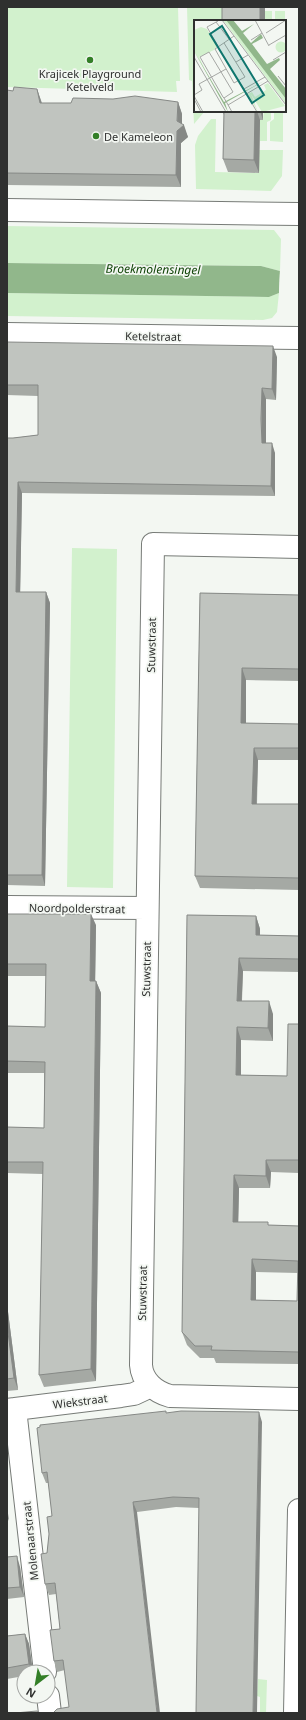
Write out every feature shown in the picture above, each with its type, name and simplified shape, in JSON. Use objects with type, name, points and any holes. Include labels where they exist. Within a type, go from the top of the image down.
[{"type":"street","points":[[7,210],[299,214]]},
{"type":"street","name":"Ketelstraat","points":[[7,334],[299,338]]},
{"type":"street","name":"Stuwstraat","points":[[152,1386],[144,1377],[141,1365],[153,544],[299,547]]},
{"type":"street","name":"Noordpolderstraat","points":[[7,907],[147,908]]},
{"type":"street","points":[[152,1386],[164,1394],[176,1397],[299,1399]]},
{"type":"street","name":"Wiekstraat","points":[[11,1410],[121,1396],[140,1392],[152,1386]]},
{"type":"street","name":"Molenaarstraat","points":[[11,1410],[44,1664]]},
{"type":"street","points":[[295,1713],[299,1510]]},
{"type":"shaded area","name":"Krajicek Playground Ketelveld","points":[[7,7],[178,7],[180,81],[176,81],[177,92],[7,87]]},
{"type":"shaded area","points":[[187,7],[222,7],[222,20],[194,20],[194,112],[204,112],[194,124],[192,81],[189,80]]},
{"type":"shaded area","points":[[265,11],[272,11],[272,20],[265,20]]},
{"type":"shaded area","points":[[275,11],[285,11],[285,20],[275,20]]},
{"type":"shaded area","points":[[264,112],[271,112],[271,120],[267,122],[267,141],[260,141],[260,120],[263,120]]},
{"type":"shaded area","points":[[274,112],[283,112],[283,142],[270,141],[270,122],[274,119]]},
{"type":"shaded area","points":[[211,119],[216,119],[215,172],[259,173],[259,150],[283,150],[282,176],[271,191],[196,189],[195,145],[198,136]]},
{"type":"shaded area","points":[[7,226],[274,230],[281,239],[280,271],[261,266],[7,263]]},
{"type":"shaded area","points":[[7,293],[269,297],[279,293],[277,312],[272,318],[263,320],[7,316]]},
{"type":"shaded area","points":[[72,548],[117,549],[113,888],[67,887]]},
{"type":"shaded area","points":[[258,1679],[267,1680],[266,1713],[260,1713],[260,1697],[257,1696]]},
{"type":"water","name":"Broekmolensingel","points":[[7,263],[261,266],[280,271],[279,293],[269,297],[7,293]]},
{"type":"pier","points":[[280,269],[299,269],[299,295],[279,295]]},
{"type":"building","points":[[222,7],[260,7],[260,20],[222,20]]},
{"type":"building","name":"De Kameleon","points":[[14,87],[37,89],[40,103],[71,103],[73,98],[113,99],[135,96],[178,102],[177,121],[184,125],[177,131],[176,175],[7,173],[7,90],[13,91]]},
{"type":"building","points":[[224,112],[255,112],[254,160],[223,159]]},
{"type":"building","points":[[7,342],[273,346],[272,389],[262,388],[261,419],[262,443],[272,443],[271,486],[18,482],[16,592],[46,592],[42,875],[7,875],[7,438],[38,435],[38,385],[7,385]]},
{"type":"building","points":[[200,593],[299,595],[299,669],[242,668],[241,723],[299,724],[299,748],[254,748],[252,804],[299,804],[299,878],[195,876]]},
{"type":"building","points":[[7,914],[91,914],[90,981],[96,981],[91,1369],[39,1375],[43,1162],[7,1162],[7,1127],[44,1128],[45,1062],[7,1061],[7,1026],[45,1027],[46,964],[7,964]]},
{"type":"building","points":[[187,915],[256,916],[256,935],[299,936],[299,959],[239,958],[237,1001],[269,1001],[268,1028],[237,1027],[236,1075],[287,1076],[288,1024],[299,1024],[299,1160],[266,1160],[266,1176],[234,1175],[233,1222],[268,1222],[268,1225],[299,1226],[299,1352],[211,1350],[212,1346],[195,1346],[182,1332]],"holes":[[[252,1259],[298,1261],[297,1301],[251,1300]]]},
{"type":"building","points":[[7,1325],[14,1378],[7,1379]]},
{"type":"building","points":[[166,1411],[166,1413],[181,1411],[259,1412],[253,1713],[196,1713],[199,1498],[173,1497],[133,1502],[157,1713],[53,1713],[57,1709],[69,1707],[63,1660],[54,1661],[50,1630],[60,1629],[55,1583],[45,1584],[41,1554],[47,1553],[49,1534],[47,1517],[52,1516],[47,1472],[42,1473],[37,1428],[40,1427],[40,1425]]},
{"type":"building","points":[[17,1556],[20,1587],[7,1588],[7,1557]]},
{"type":"building","points":[[25,1634],[29,1664],[16,1664],[16,1666],[7,1668],[7,1636]]},
{"type":"building","points":[[37,1711],[40,1713],[15,1713]]},
{"type":"place","name":"Krajicek Playground Ketelveld","points":[[90,60]]},
{"type":"place","name":"De Kameleon","points":[[96,136]]}]
